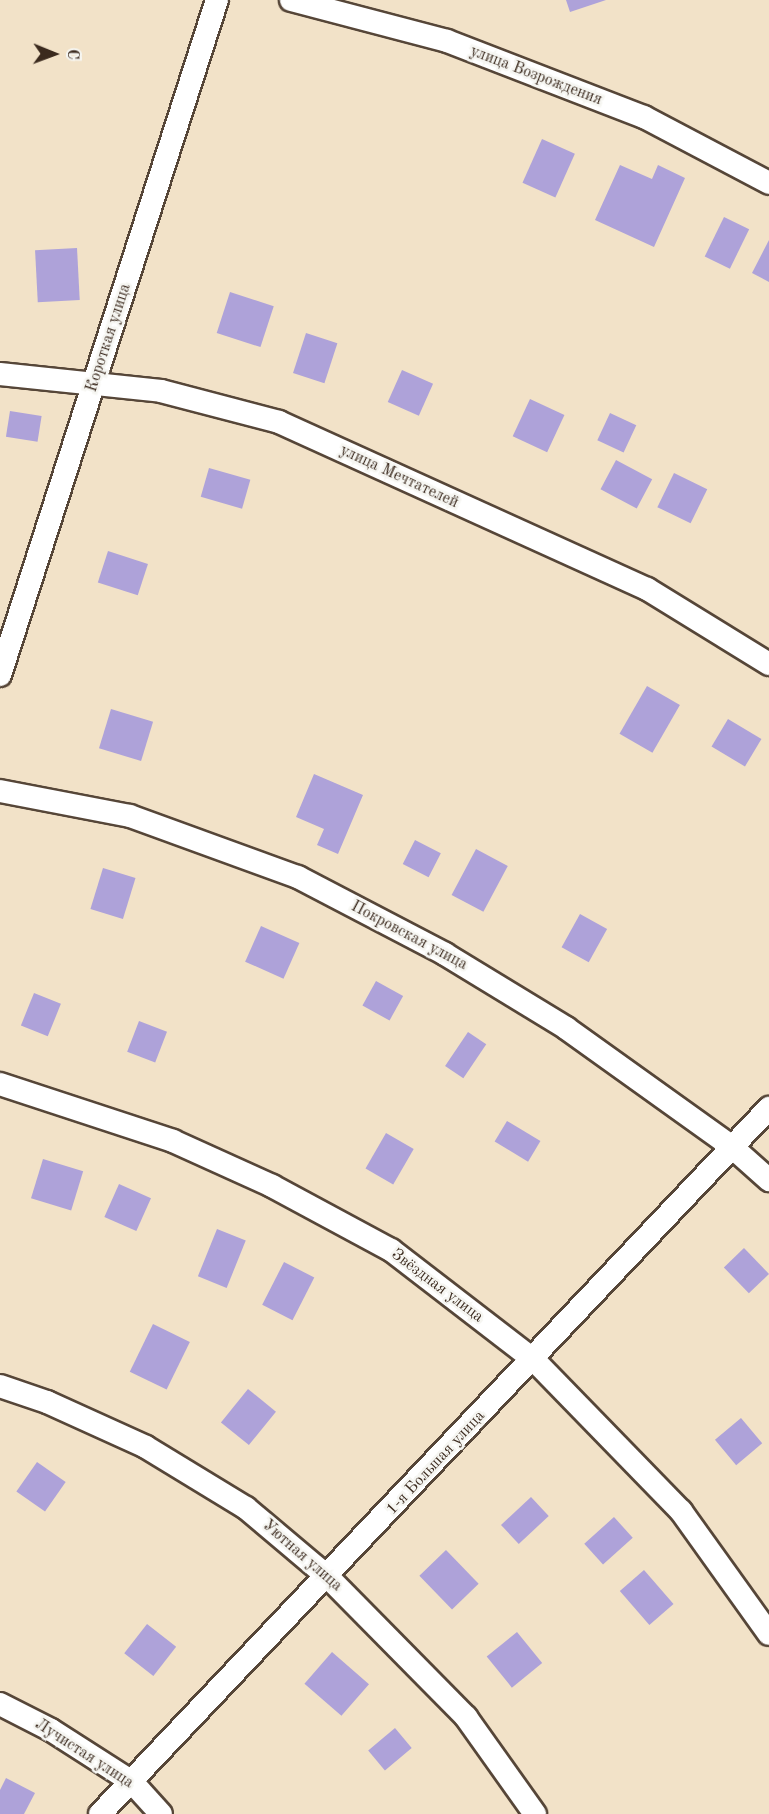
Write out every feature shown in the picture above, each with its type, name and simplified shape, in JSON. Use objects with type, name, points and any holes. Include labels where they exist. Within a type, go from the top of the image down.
[{"type":"street","name":"Короткая улица","points":[[0,675],[217,0]]},
{"type":"street","name":"улица Возрождения","points":[[291,0],[447,41],[644,117],[769,183]]},
{"type":"street","name":"улица Мечтателей","points":[[0,374],[161,391],[279,422],[647,589],[769,664]]},
{"type":"street","name":"Покровская улица","points":[[0,791],[130,816],[298,877],[445,954],[566,1028],[732,1147],[769,1180]]},
{"type":"street","name":"Звёздная улица","points":[[0,1084],[173,1141],[273,1186],[391,1250],[534,1360],[681,1511],[769,1634]]},
{"type":"street","name":"1-я Большая улица","points":[[100,1814],[534,1360],[769,1108]]},
{"type":"street","name":"Уютная улица","points":[[0,1386],[47,1402],[146,1448],[246,1508],[328,1576],[466,1717],[535,1814]]},
{"type":"street","name":"Лучистая улица","points":[[0,1704],[51,1730],[132,1782],[161,1814]]},
{"type":"building","points":[[566,0],[606,0],[570,12]]},
{"type":"building","points":[[542,139],[575,154],[555,197],[522,183]]},
{"type":"building","points":[[620,165],[652,179],[658,165],[685,178],[654,247],[595,220]]},
{"type":"building","points":[[724,217],[749,229],[730,269],[705,257]]},
{"type":"building","points":[[769,240],[769,282],[752,273]]},
{"type":"building","points":[[77,248],[80,300],[38,302],[35,250]]},
{"type":"building","points":[[230,292],[274,306],[260,347],[217,333]]},
{"type":"building","points":[[306,333],[337,343],[324,383],[293,373]]},
{"type":"building","points":[[402,370],[433,384],[419,416],[388,402]]},
{"type":"building","points":[[530,399],[564,415],[547,452],[513,436]]},
{"type":"building","points":[[10,411],[42,416],[38,442],[6,437]]},
{"type":"building","points":[[610,413],[636,425],[624,452],[597,440]]},
{"type":"building","points":[[616,460],[652,479],[637,508],[601,489]]},
{"type":"building","points":[[209,468],[250,480],[242,509],[201,497]]},
{"type":"building","points":[[674,473],[707,489],[691,523],[657,507]]},
{"type":"building","points":[[108,551],[148,564],[138,595],[98,582]]},
{"type":"building","points":[[647,686],[680,705],[652,753],[620,734]]},
{"type":"building","points":[[111,709],[153,722],[141,761],[99,748]]},
{"type":"building","points":[[728,719],[761,739],[745,767],[712,746]]},
{"type":"building","points":[[314,774],[363,795],[338,854],[317,845],[324,829],[296,817]]},
{"type":"building","points":[[415,840],[441,853],[429,877],[403,864]]},
{"type":"building","points":[[476,849],[508,866],[483,912],[452,895]]},
{"type":"building","points":[[103,868],[136,878],[123,919],[90,909]]},
{"type":"building","points":[[580,914],[607,929],[589,962],[562,947]]},
{"type":"building","points":[[261,926],[299,943],[284,979],[245,962]]},
{"type":"building","points":[[376,981],[403,996],[390,1021],[362,1005]]},
{"type":"building","points":[[34,993],[61,1004],[48,1036],[21,1025]]},
{"type":"building","points":[[139,1021],[167,1032],[155,1063],[127,1052]]},
{"type":"building","points":[[468,1032],[486,1044],[463,1078],[445,1066]]},
{"type":"building","points":[[507,1121],[540,1141],[528,1162],[495,1142]]},
{"type":"building","points":[[386,1133],[414,1149],[393,1185],[365,1169]]},
{"type":"building","points":[[43,1159],[83,1171],[71,1210],[31,1198]]},
{"type":"building","points":[[119,1184],[151,1198],[136,1231],[104,1217]]},
{"type":"building","points":[[217,1229],[246,1241],[227,1288],[198,1276]]},
{"type":"building","points":[[744,1248],[769,1274],[749,1293],[724,1267]]},
{"type":"building","points":[[284,1262],[314,1277],[293,1320],[262,1305]]},
{"type":"building","points":[[153,1324],[190,1342],[167,1390],[130,1372]]},
{"type":"building","points":[[248,1389],[276,1412],[249,1445],[221,1422]]},
{"type":"building","points":[[741,1418],[762,1443],[736,1465],[715,1440]]},
{"type":"building","points":[[37,1462],[66,1482],[45,1512],[16,1491]]},
{"type":"building","points":[[531,1497],[549,1516],[519,1544],[501,1525]]},
{"type":"building","points":[[614,1517],[633,1538],[603,1565],[584,1544]]},
{"type":"building","points":[[446,1550],[479,1584],[452,1610],[419,1576]]},
{"type":"building","points":[[644,1570],[674,1604],[649,1625],[620,1591]]},
{"type":"building","points":[[147,1624],[176,1647],[153,1676],[124,1653]]},
{"type":"building","points":[[517,1632],[542,1663],[512,1688],[487,1657]]},
{"type":"building","points":[[332,1652],[369,1684],[341,1716],[304,1684]]},
{"type":"building","points":[[395,1728],[412,1748],[385,1770],[368,1750]]},
{"type":"building","points":[[6,1778],[35,1793],[24,1814],[0,1814],[0,1790]]}]
